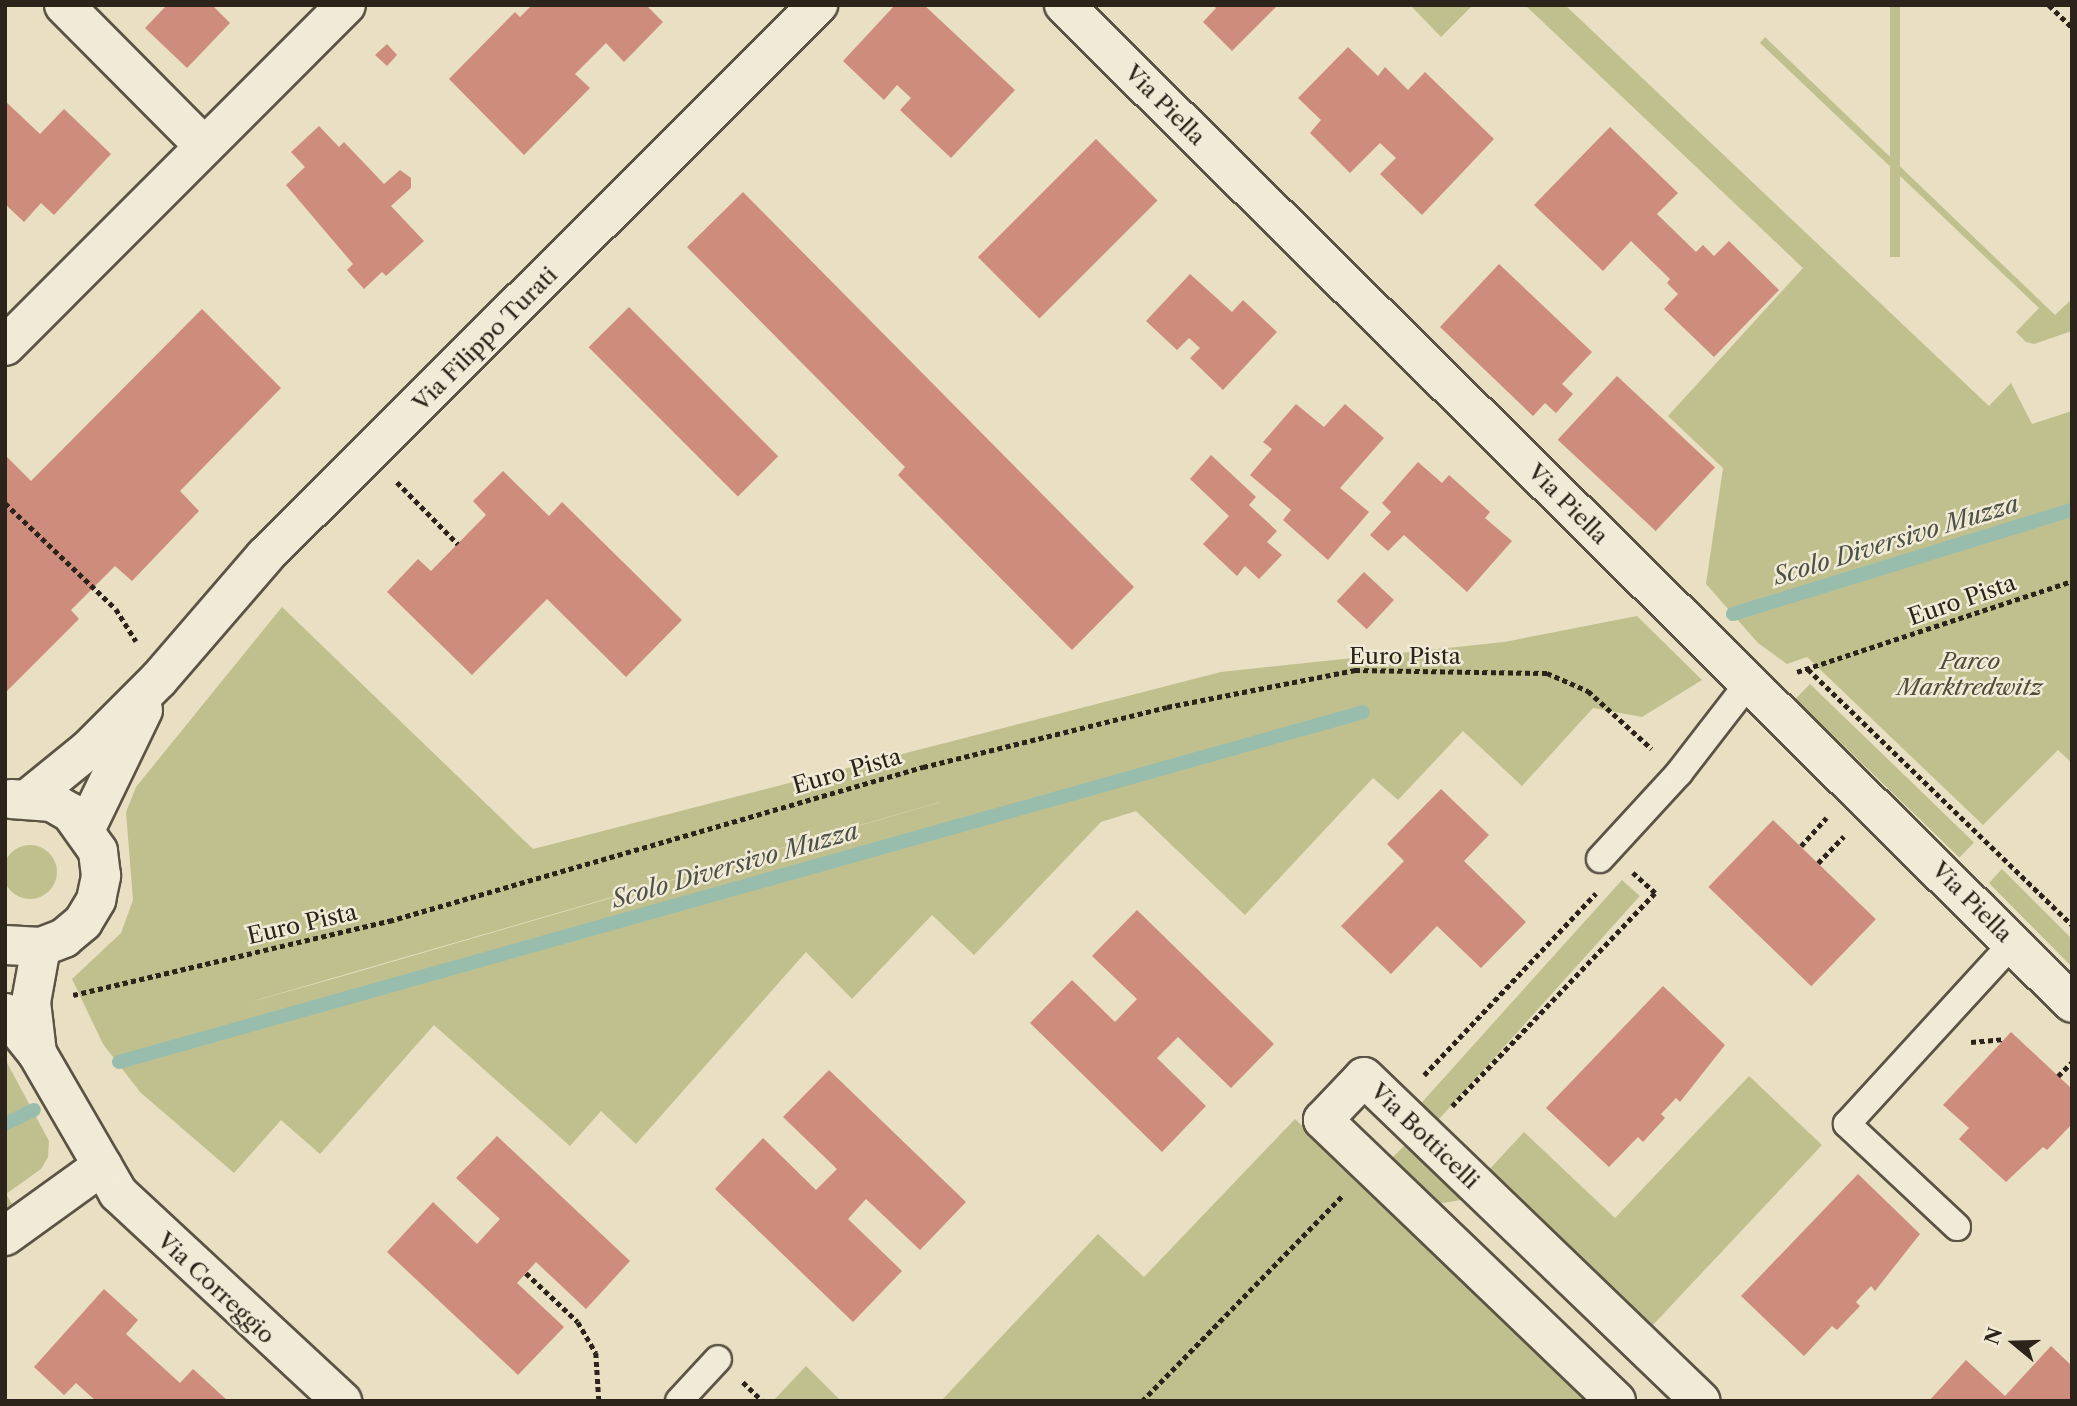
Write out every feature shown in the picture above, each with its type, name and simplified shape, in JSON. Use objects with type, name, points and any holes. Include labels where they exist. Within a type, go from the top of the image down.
[{"type":"street","points":[[64,5],[204,146]]},
{"type":"street","points":[[5,346],[346,5]]},
{"type":"street","name":"Via Filippo Turati","points":[[18,799],[89,749],[159,679],[265,556],[818,5]]},
{"type":"street","name":"Via Piella","points":[[1065,5],[1766,679],[2072,1003]]},
{"type":"street","name":"Via Filippo Turati","points":[[86,828],[159,679]]},
{"type":"street","points":[[18,799],[71,813],[86,828],[97,851],[101,876],[96,900],[83,922],[64,938],[23,946],[18,1008]]},
{"type":"street","name":"Via Correggio","points":[[18,1008],[37,1053],[118,1193],[147,1224],[342,1401]]},
{"type":"street","name":"Via Botticelli","points":[[1616,1401],[1323,1120],[1364,1077],[1701,1401]]},
{"type":"street","points":[[5,1236],[102,1166]]},
{"type":"lane","points":[[1609,868],[1679,773],[1766,679]]},
{"type":"lane","points":[[1957,1227],[1847,1124],[2013,943]]},
{"type":"lane","points":[[679,1401],[718,1359]]},
{"type":"path","points":[[2049,5],[2072,27]]},
{"type":"path","points":[[369,454],[458,544]]},
{"type":"path","points":[[5,503],[116,609],[135,640]]},
{"type":"path","name":"Euro Pista","points":[[1766,679],[1808,669],[2072,581]]},
{"type":"path","points":[[1808,669],[2072,925]]},
{"type":"path","name":"Euro Pista","points":[[18,1008],[389,921],[923,767],[1167,706],[1355,670],[1547,673],[1588,691],[1679,773]]},
{"type":"path","points":[[1801,846],[1834,810]]},
{"type":"path","points":[[1818,863],[1852,827]]},
{"type":"path","points":[[1395,1106],[1609,868],[1655,893],[1423,1135]]},
{"type":"path","points":[[2058,1076],[2072,1062]]},
{"type":"path","points":[[1142,1401],[1350,1188]]},
{"type":"path","points":[[526,1273],[578,1322],[596,1353],[598,1401]]},
{"type":"green space","points":[[1410,5],[1473,5],[1441,37]]},
{"type":"green space","name":"Parco Marktredwitz","points":[[1525,5],[1565,5],[1989,406],[2011,383],[2032,424],[2072,411],[2072,763],[2058,750],[1983,825],[1807,657],[1787,664],[1758,643],[1706,584],[1723,468],[1668,416],[1803,268]]},
{"type":"green space","points":[[1890,5],[1900,5],[1900,257],[1890,257]]},
{"type":"green space","points":[[1765,37],[2055,315],[2072,299],[2072,331],[2034,344],[2026,342],[2016,332],[2039,308],[1760,43]]},
{"type":"green space","points":[[282,607],[533,849],[1221,672],[1504,642],[1637,616],[1702,680],[1642,717],[1593,708],[1522,786],[1463,731],[1398,800],[1373,778],[1245,915],[1136,811],[1101,822],[974,955],[932,915],[852,999],[806,952],[636,1144],[601,1111],[570,1146],[434,1025],[320,1154],[281,1120],[234,1173],[140,1092],[103,1044],[72,979],[121,933],[133,900],[126,812],[136,787]],"holes":[[[941,802],[350,974],[250,1002]]]},
{"type":"green space","points":[[1810,684],[1974,842],[1959,857],[1795,699]]},
{"type":"green space","points":[[35,845],[45,849],[53,857],[57,872],[53,887],[45,895],[25,899],[15,895],[7,887],[3,867],[7,857],[15,849]]},
{"type":"green space","points":[[2002,869],[2072,939],[2072,967],[1989,883]]},
{"type":"green space","points":[[1622,880],[1640,896],[1436,1122],[1419,1106]]},
{"type":"green space","points":[[5,1059],[49,1141],[48,1157],[41,1169],[6,1194],[12,1204],[5,1209]]},
{"type":"green space","points":[[1749,1076],[1822,1145],[1651,1327],[1487,1172],[1524,1132],[1615,1218]]},
{"type":"green space","points":[[1295,1119],[1588,1401],[941,1401],[1098,1234],[1144,1277]]},
{"type":"green space","points":[[1410,1140],[1468,1199],[1436,1204],[1390,1160]]},
{"type":"green space","points":[[806,1366],[841,1401],[773,1401]]},
{"type":"building","points":[[167,5],[212,5],[230,23],[187,68],[145,28]]},
{"type":"building","points":[[532,5],[646,5],[663,22],[624,62],[606,43],[575,74],[590,88],[524,155],[449,79],[515,12],[520,17]]},
{"type":"building","points":[[895,5],[924,5],[1015,90],[951,158],[900,110],[911,98],[897,85],[884,100],[843,61]]},
{"type":"building","points":[[1213,5],[1278,5],[1232,51],[1203,22],[1216,8]]},
{"type":"building","points":[[387,44],[397,55],[387,66],[375,55]]},
{"type":"building","points":[[1348,47],[1378,76],[1385,67],[1408,90],[1425,72],[1494,139],[1422,215],[1380,174],[1396,158],[1380,143],[1350,173],[1310,133],[1321,120],[1298,98]]},
{"type":"building","points":[[5,101],[40,134],[64,109],[111,154],[54,215],[41,203],[24,222],[5,204]]},
{"type":"building","points":[[319,126],[339,147],[344,142],[384,184],[400,170],[411,178],[411,188],[391,206],[424,241],[386,276],[382,272],[364,289],[347,270],[353,264],[286,185],[305,167],[291,152]]},
{"type":"building","points":[[1610,127],[1678,193],[1657,214],[1696,252],[1703,245],[1714,256],[1729,241],[1779,290],[1714,357],[1664,309],[1678,294],[1667,283],[1670,279],[1631,241],[1603,271],[1534,205]]},
{"type":"building","points":[[1096,139],[1158,201],[1039,319],[978,257]]},
{"type":"building","points":[[743,192],[1134,587],[1072,650],[898,475],[905,467],[687,247]]},
{"type":"building","points":[[1499,264],[1592,352],[1562,384],[1573,394],[1556,413],[1545,403],[1533,416],[1440,327]]},
{"type":"building","points":[[1190,274],[1232,312],[1243,300],[1277,332],[1223,390],[1190,358],[1200,348],[1189,338],[1177,350],[1146,321]]},
{"type":"building","points":[[629,307],[778,456],[738,497],[589,347]]},
{"type":"building","points":[[202,309],[281,388],[180,491],[199,511],[132,581],[115,566],[71,610],[79,619],[5,693],[5,455],[31,481]]},
{"type":"building","points":[[1617,376],[1715,467],[1656,531],[1558,440]]},
{"type":"building","points":[[1296,404],[1324,427],[1345,404],[1384,438],[1340,488],[1369,512],[1328,560],[1283,520],[1291,510],[1250,475],[1272,449],[1263,442]]},
{"type":"building","points":[[1211,455],[1256,497],[1249,505],[1277,531],[1267,542],[1282,555],[1259,579],[1245,566],[1237,576],[1203,544],[1229,516],[1190,479]]},
{"type":"building","points":[[1418,462],[1442,483],[1449,475],[1490,512],[1485,518],[1512,541],[1467,592],[1404,535],[1388,551],[1370,535],[1391,512],[1382,503]]},
{"type":"building","points":[[503,471],[549,516],[562,502],[682,620],[626,677],[547,599],[472,675],[387,592],[418,559],[431,571],[486,515],[473,501]]},
{"type":"building","points":[[1364,572],[1394,600],[1367,629],[1337,601]]},
{"type":"building","points":[[1441,789],[1489,835],[1464,861],[1526,922],[1481,968],[1437,926],[1391,974],[1341,926],[1404,861],[1387,844]]},
{"type":"building","points":[[1773,820],[1876,919],[1811,986],[1708,887]]},
{"type":"building","points":[[1137,910],[1274,1044],[1231,1088],[1178,1037],[1157,1058],[1206,1106],[1162,1152],[1030,1023],[1072,980],[1115,1022],[1137,999],[1092,956]]},
{"type":"building","points":[[1663,986],[1725,1045],[1680,1102],[1676,1098],[1661,1114],[1665,1118],[1643,1142],[1638,1137],[1609,1167],[1546,1108]]},
{"type":"building","points":[[2011,1032],[2072,1089],[2072,1124],[2047,1150],[2043,1147],[2006,1182],[1959,1139],[1969,1128],[1943,1105]]},
{"type":"building","points":[[829,1070],[966,1202],[920,1250],[866,1199],[848,1219],[902,1271],[853,1322],[715,1189],[763,1138],[816,1190],[837,1169],[783,1117]]},
{"type":"building","points":[[497,1136],[630,1261],[586,1309],[536,1262],[517,1283],[564,1327],[518,1375],[387,1252],[433,1202],[477,1244],[500,1219],[456,1178]]},
{"type":"building","points":[[1858,1174],[1920,1234],[1875,1291],[1871,1286],[1856,1302],[1860,1306],[1837,1330],[1832,1326],[1804,1356],[1741,1296]]},
{"type":"building","points":[[104,1289],[138,1320],[126,1334],[180,1383],[193,1369],[228,1401],[96,1401],[76,1383],[64,1395],[34,1367]]},
{"type":"building","points":[[2051,1346],[2072,1366],[2072,1401],[1929,1401],[1966,1360],[2005,1396]]},
{"type":"waterway","name":"Scolo Diversivo Muzza","points":[[1733,614],[2072,510]]},
{"type":"waterway","name":"Scolo Diversivo Muzza","points":[[119,1062],[1363,712]]},
{"type":"waterway","name":"Scolo Diversivo Muzza","points":[[5,1124],[34,1110]]}]
